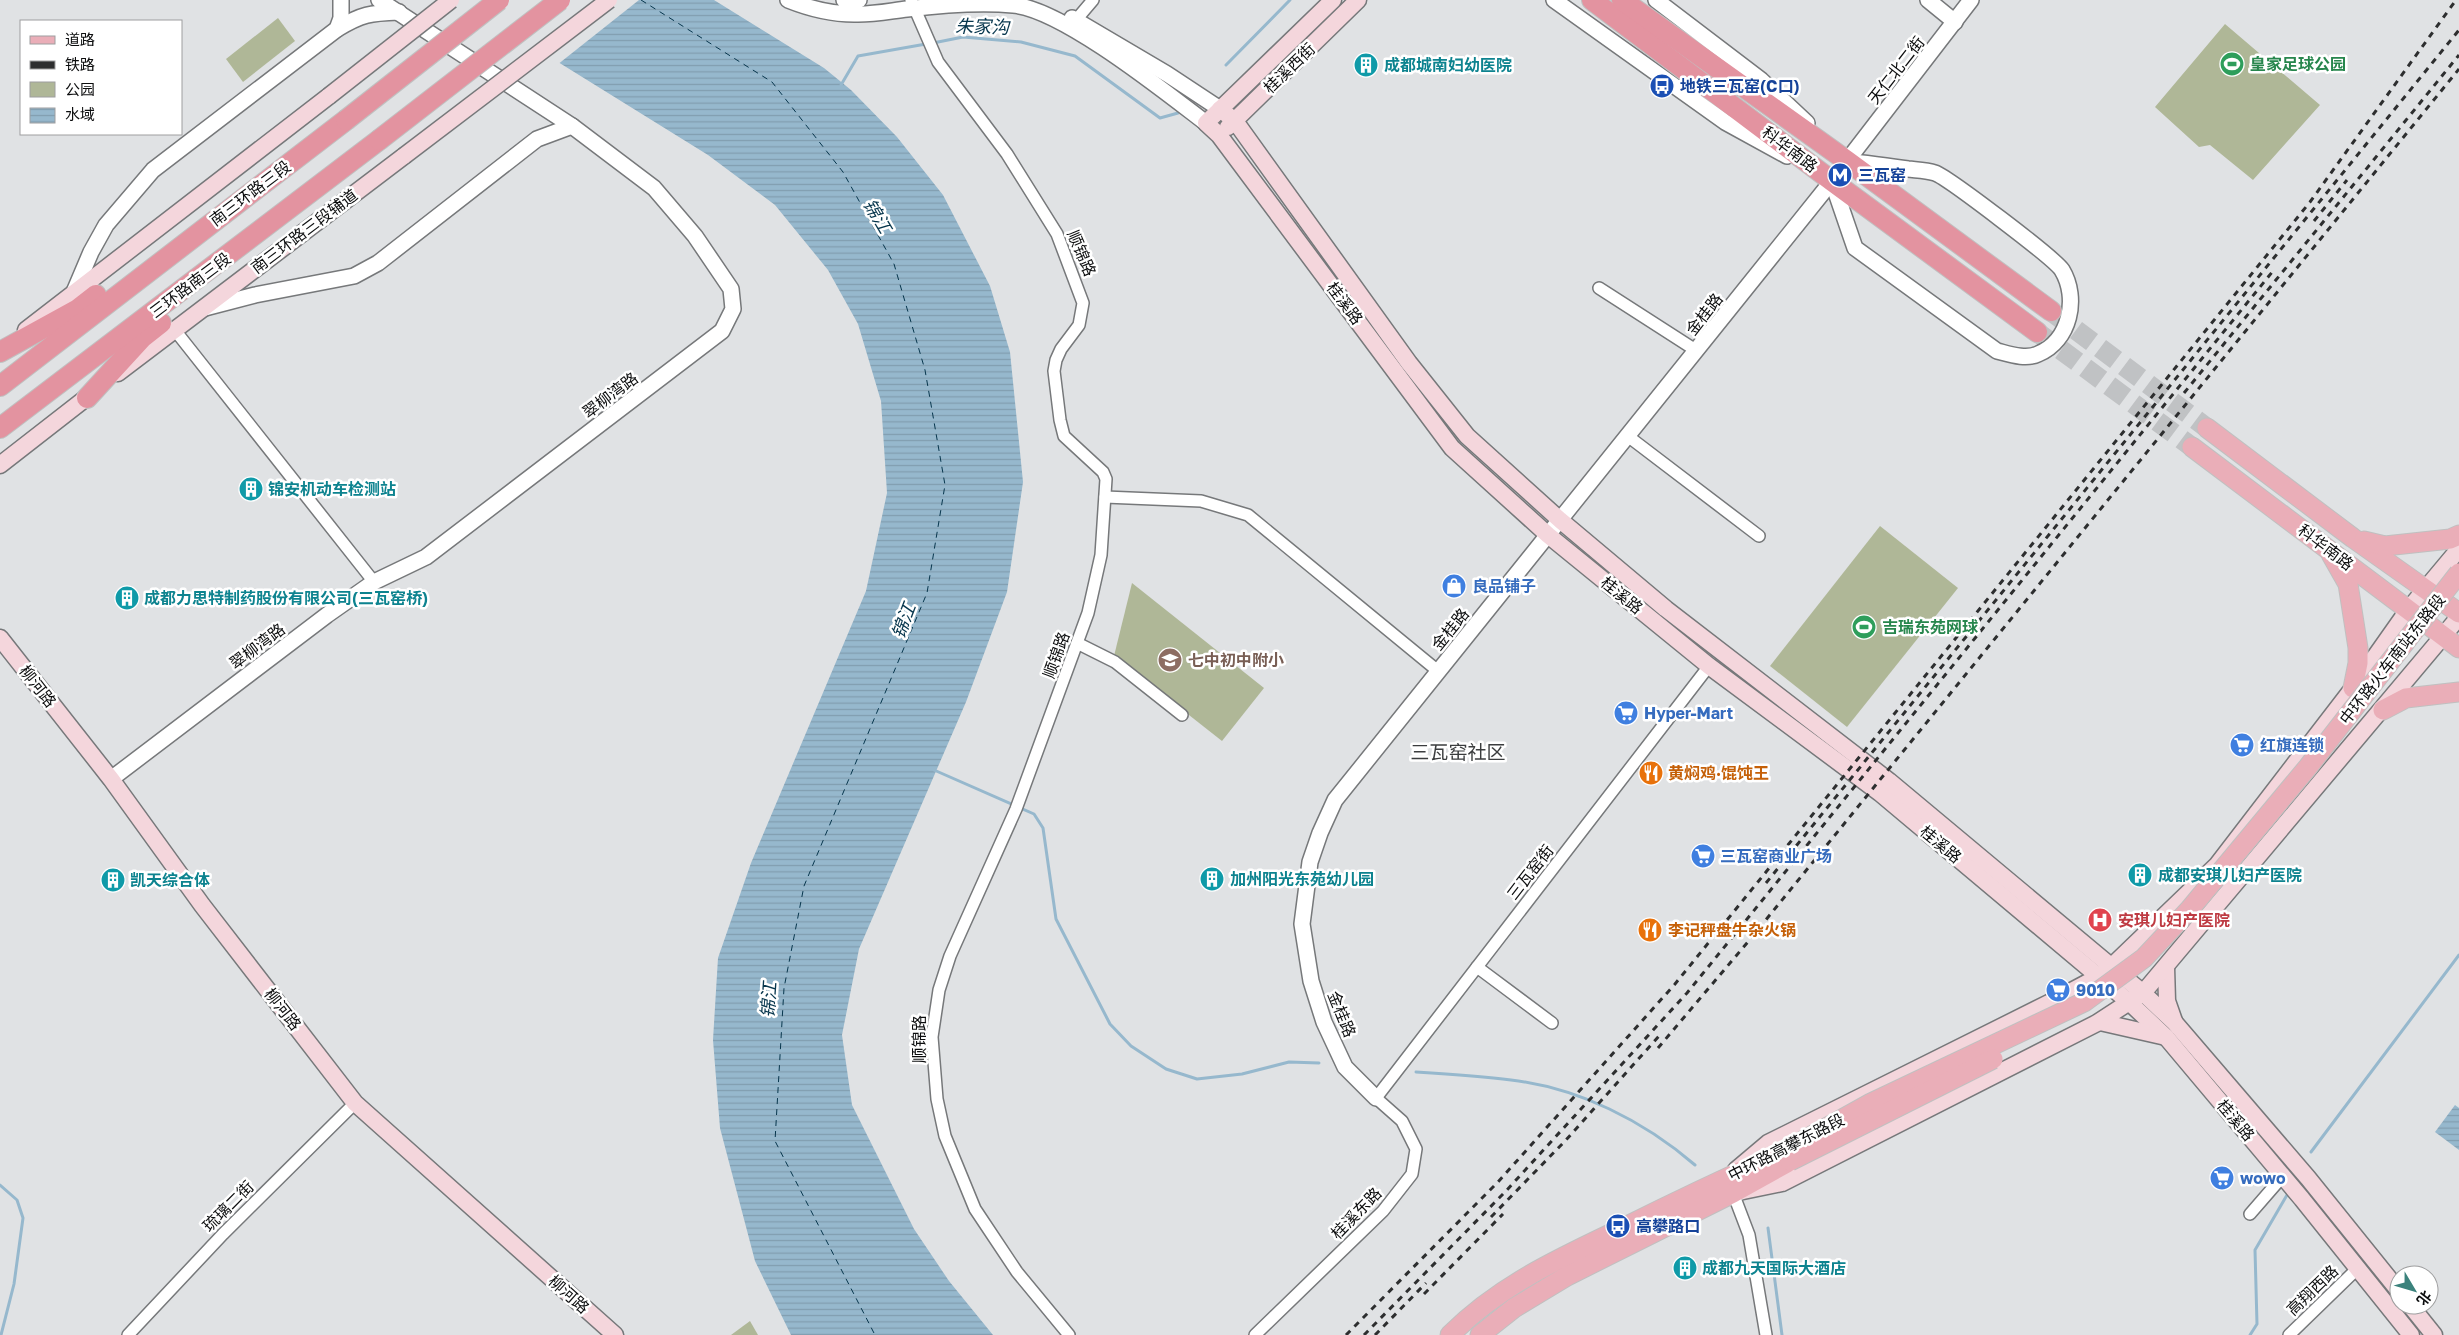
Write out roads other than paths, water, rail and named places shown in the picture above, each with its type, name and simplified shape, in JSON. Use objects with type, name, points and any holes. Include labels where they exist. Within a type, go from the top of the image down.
[{"type":"highway","name":"南三环路三段","points":[[0,386],[499,0]]},
{"type":"highway","name":"三环路南三段","points":[[0,428],[351,163],[560,0]]},
{"type":"highway","name":"科华南路","points":[[1592,0],[1832,181],[2037,332]]},
{"type":"highway","name":"科华南路","points":[[1625,1],[2051,311]]},
{"type":"highway","points":[[86,398],[142,338],[280,231],[351,163]]},
{"type":"highway","points":[[0,352],[78,309],[203,214],[243,198]]},
{"type":"main road","points":[[0,352],[74,292],[451,0]]},
{"type":"main road","name":"南三环路三段辅道","points":[[0,465],[174,329],[609,0]]},
{"type":"main road","name":"桂溪西街","points":[[1206,122],[1333,0]]},
{"type":"main road","name":"桂溪西街","points":[[1219,135],[1358,0]]},
{"type":"main road","name":"桂溪路","points":[[1220,109],[1235,121],[1409,363],[1467,436],[1560,520],[1666,610],[1890,782],[2129,970],[2170,1030],[2282,1176],[2411,1335]]},
{"type":"main road","name":"桂溪路","points":[[1206,122],[1219,135],[1452,448],[1548,535],[1709,666],[1880,793],[2098,977],[2170,1030],[2308,1178],[2389,1279]]},
{"type":"main road","name":"科华南路","points":[[2207,428],[2353,538],[2426,588],[2459,615]]},
{"type":"main road","name":"科华南路","points":[[2192,447],[2459,648]]},
{"type":"main road","points":[[2353,538],[2385,546],[2450,539],[2459,536]]},
{"type":"main road","points":[[2328,549],[2348,584],[2358,648],[2358,664],[2353,688]]},
{"type":"main road","points":[[1730,1185],[1768,1143],[2098,977],[2129,970],[2216,864],[2353,688],[2408,610],[2459,549]]},
{"type":"main road","name":"中环路火车南站东路段","points":[[2129,970],[2144,958],[2189,910],[2308,767],[2459,573]]},
{"type":"main road","name":"中环路火车南站东路段","points":[[2129,970],[2198,918],[2459,593]]},
{"type":"main road","points":[[1730,1185],[1782,1183],[2100,1022],[2143,993],[2444,638],[2459,615]]},
{"type":"main road","name":"柳河路","points":[[0,638],[111,779],[202,905],[355,1103],[615,1335]]},
{"type":"main road","points":[[2383,710],[2406,698],[2459,692]]},
{"type":"main road","points":[[2100,1022],[2170,1030],[2166,967]]},
{"type":"main road","name":"中环路高攀东路段","points":[[1480,1335],[1514,1308],[1567,1276],[1730,1185],[1785,1157],[1871,1103],[2084,1002],[2129,970]]},
{"type":"main road","name":"中环路高攀东路段","points":[[1450,1335],[1472,1314],[1501,1291],[1555,1261],[1730,1185]]},
{"type":"main road","points":[[2418,1315],[2434,1335]]},
{"type":"street","points":[[337,29],[341,18],[342,0]]},
{"type":"street","name":"翠柳湾路","points":[[111,779],[327,615],[374,582],[426,557],[722,331],[733,309],[731,289],[683,221],[654,188],[572,126],[380,0]]},
{"type":"street","name":"桂溪路","points":[[788,0],[806,7],[854,14],[912,4],[1015,5],[1046,16],[1100,48],[1206,122]]},
{"type":"street","points":[[844,0],[859,0]]},
{"type":"street","name":"桂溪路","points":[[1032,0],[1076,20],[1168,74],[1220,109]]},
{"type":"street","points":[[1076,20],[1093,0]]},
{"type":"street","points":[[1554,0],[1725,122],[1832,181],[1855,248],[1997,351],[2016,356],[2037,355],[2053,344],[2065,328],[2072,308],[2062,270],[2046,253],[1936,173],[1847,161],[1761,80],[1656,0]]},
{"type":"street","points":[[1928,0],[1955,22]]},
{"type":"street","name":"天仁北二街","points":[[1847,161],[1971,0]]},
{"type":"street","name":"顺锦路","points":[[912,4],[938,62],[1007,154],[1057,234],[1083,303],[1079,325],[1061,349],[1054,372],[1064,436],[1103,472],[1106,479],[1102,555],[1088,613],[1018,805],[950,956],[939,990],[932,1037],[937,1099],[945,1136],[975,1209],[1017,1272],[1069,1335]]},
{"type":"street","points":[[74,292],[91,252],[106,225],[153,170],[354,18],[370,13],[399,12]]},
{"type":"street","points":[[534,101],[544,119],[538,139]]},
{"type":"street","points":[[201,309],[255,295],[354,276],[378,263],[538,139],[572,126]]},
{"type":"street","name":"金桂路","points":[[1376,1098],[1345,1067],[1324,1022],[1311,981],[1302,924],[1310,862],[1320,833],[1336,800],[1438,671],[1629,437],[1832,181]]},
{"type":"street","points":[[1599,288],[1697,351]]},
{"type":"street","points":[[174,329],[374,582]]},
{"type":"street","points":[[1629,437],[1759,536]]},
{"type":"street","points":[[1105,497],[1201,502],[1248,515],[1438,671]]},
{"type":"street","points":[[1077,643],[1115,662],[1182,716]]},
{"type":"street","name":"三瓦窑街","points":[[1376,1098],[1709,666]]},
{"type":"street","points":[[1477,967],[1552,1023]]},
{"type":"street","name":"桂溪东路","points":[[1255,1335],[1383,1211],[1412,1174],[1416,1149],[1402,1121],[1376,1098]]},
{"type":"street","name":"琉璃二街","points":[[128,1335],[223,1234],[355,1103]]},
{"type":"street","points":[[2250,1214],[2282,1176]]},
{"type":"street","points":[[1730,1185],[1749,1235],[1766,1335]]},
{"type":"street","name":"高翔西路","points":[[2289,1335],[2358,1268]]},
{"type":"water","name":"锦江","points":[[458,0],[714,0],[824,68],[851,90],[897,137],[943,195],[990,286],[1010,352],[1023,482],[1007,592],[966,702],[859,949],[842,1035],[852,1105],[914,1229],[949,1281],[993,1335],[791,1335],[755,1261],[720,1128],[713,1040],[718,958],[751,863],[866,591],[887,493],[881,401],[858,324],[828,270],[775,205],[708,155]]},
{"type":"water","points":[[2455,1105],[2459,1108],[2459,1150],[2435,1132]]},
{"type":"waterway","name":"朱家沟","points":[[1226,65],[1290,0]]},
{"type":"waterway","name":"朱家沟","points":[[933,43],[963,37],[1021,42],[1075,56],[1160,118],[1178,113]]},
{"type":"waterway","name":"朱家沟","points":[[841,85],[858,56],[926,44]]},
{"type":"waterway","points":[[934,770],[1034,814],[1043,828],[1056,919],[1110,1024],[1131,1046],[1166,1069],[1197,1079],[1242,1074],[1289,1062],[1319,1063]]},
{"type":"waterway","points":[[2311,1152],[2459,955]]},
{"type":"waterway","points":[[1416,1072],[1511,1080],[1561,1090],[1609,1109],[1632,1121],[1654,1134],[1695,1165]]},
{"type":"waterway","points":[[0,1185],[17,1200],[23,1218],[14,1284],[1,1335]]},
{"type":"waterway","points":[[2250,1335],[2257,1324],[2255,1250],[2287,1195]]},
{"type":"waterway","points":[[1768,1228],[1782,1335]]},
{"type":"tunnel","points":[[2052,312],[2207,428]]},
{"type":"tunnel","points":[[2037,332],[2192,447]]},
{"type":"railway","points":[[1346,1335],[1498,1182],[1675,984],[2310,202],[2456,0]]},
{"type":"railway","points":[[1766,883],[2459,30]]},
{"type":"railway","points":[[2184,393],[2459,55]]},
{"type":"railway","points":[[1658,1048],[1747,943],[2459,69]]},
{"type":"railway","points":[[2314,221],[2347,180]]},
{"type":"railway","points":[[1364,1335],[1506,1191],[1687,993],[2273,271]]},
{"type":"railway","points":[[1491,1217],[1566,1140],[1659,1036]]},
{"type":"railway","points":[[1424,1294],[1503,1214]]},
{"type":"railway","points":[[1375,1335],[1426,1283]]},
{"type":"place","name":"皇家足球公园","points":[[2232,64]]},
{"type":"place","name":"成都城南妇幼医院","points":[[1366,65]]},
{"type":"place","name":"地铁三瓦窑(C口)","points":[[1662,86]]},
{"type":"place","name":"三瓦窑","points":[[1840,175]]},
{"type":"place","name":"锦安机动车检测站","points":[[251,489]]},
{"type":"place","name":"良品铺子","points":[[1454,586]]},
{"type":"place","name":"成都力思特制药股份有限公司(三瓦窑桥)","points":[[127,598]]},
{"type":"place","name":"吉瑞东苑网球","points":[[1864,627]]},
{"type":"place","name":"七中初中附小","points":[[1170,660]]},
{"type":"place","name":"Hyper-Mart","points":[[1626,713]]},
{"type":"place","name":"红旗连锁","points":[[2242,745]]},
{"type":"place","name":"黄焖鸡·馄饨王","points":[[1651,773]]},
{"type":"place","name":"三瓦窑商业广场","points":[[1703,856]]},
{"type":"place","name":"成都安琪儿妇产医院","points":[[2140,875]]},
{"type":"place","name":"加州阳光东苑幼儿园","points":[[1212,879]]},
{"type":"place","name":"凯天综合体","points":[[113,880]]},
{"type":"place","name":"安琪儿妇产医院","points":[[2100,920]]},
{"type":"place","name":"李记秤盘牛杂火锅","points":[[1650,930]]},
{"type":"place","name":"9010","points":[[2058,990]]},
{"type":"place","name":"wowo","points":[[2222,1178]]},
{"type":"place","name":"高攀路口","points":[[1618,1226]]},
{"type":"place","name":"成都九天国际大酒店","points":[[1685,1268]]},
{"type":"district","name":"三瓦窑社区","points":[[1458,752]]}]
